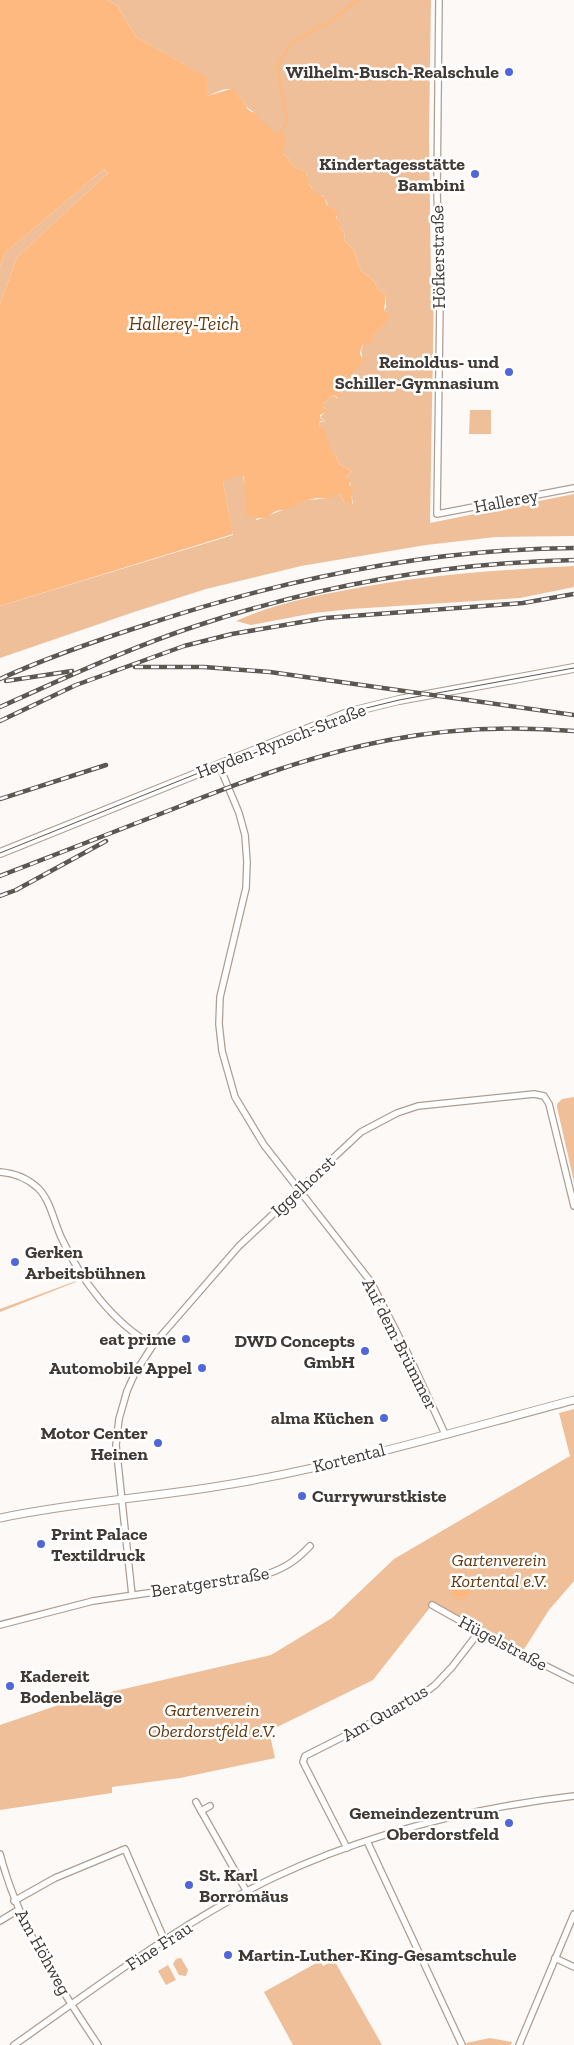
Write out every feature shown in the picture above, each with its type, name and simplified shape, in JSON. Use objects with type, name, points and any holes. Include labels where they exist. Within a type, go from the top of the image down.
[{"type":"main road","name":"Heyden-Rynsch-Straße","points":[[0,853],[316,724],[378,704],[574,668]]},
{"type":"street","name":"Höfkerstraße","points":[[437,514],[440,301],[437,191],[439,0]]},
{"type":"street","name":"Hallerey","points":[[437,514],[574,488]]},
{"type":"street","name":"Auf dem Brümmer","points":[[219,764],[239,813],[245,835],[247,862],[246,888],[220,997],[219,1024],[222,1051],[235,1097],[247,1119],[298,1189],[365,1273],[379,1294],[445,1434]]},
{"type":"street","name":"Iggelhorst","points":[[121,1500],[116,1445],[119,1419],[127,1391],[135,1373],[153,1345],[239,1246],[298,1189],[362,1132],[397,1113],[418,1106],[534,1094],[544,1096],[549,1104],[574,1206]]},
{"type":"street","points":[[0,1172],[24,1178],[38,1188],[50,1209],[62,1240],[81,1273],[96,1293],[124,1323],[142,1339],[153,1345]]},
{"type":"street","name":"Kortental","points":[[0,1518],[60,1507],[121,1500],[271,1477],[341,1461],[574,1400]]},
{"type":"street","name":"Beratgerstraße","points":[[121,1500],[132,1595]]},
{"type":"street","name":"Beratgerstraße","points":[[0,1625],[46,1611],[132,1595],[258,1577],[281,1570],[297,1559],[310,1546]]},
{"type":"street","name":"Hügelstraße","points":[[432,1605],[479,1632],[574,1680]]},
{"type":"street","name":"Am Quartus","points":[[347,1848],[303,1762],[305,1756],[414,1701],[435,1685],[479,1632]]},
{"type":"street","name":"Fine Frau","points":[[14,2045],[165,1941],[274,1877],[347,1848],[414,1826],[474,1812],[574,1796]]},
{"type":"street","points":[[196,1802],[247,1892]]},
{"type":"street","points":[[201,1811],[210,1806]]},
{"type":"street","points":[[367,1841],[462,2045]]},
{"type":"street","points":[[14,1901],[56,1878],[125,1849],[165,1941]]},
{"type":"street","name":"Am Höhweg","points":[[0,1854],[14,1901],[33,1940],[98,2045]]},
{"type":"street","points":[[0,1921],[18,1910]]},
{"type":"street","points":[[519,2045],[574,1914]]},
{"type":"street","points":[[555,1958],[574,1968]]},
{"type":"green space","points":[[107,0],[431,0],[429,136],[431,282],[434,289],[430,523],[574,494],[574,536],[496,537],[426,545],[301,566],[206,589],[0,658],[0,606],[233,535],[223,482],[240,474],[243,476],[252,516],[257,520],[308,500],[331,498],[332,494],[340,494],[345,503],[351,503],[351,507],[353,503],[349,486],[351,483],[346,477],[352,471],[339,464],[336,455],[333,454],[324,433],[319,427],[320,422],[325,421],[320,417],[327,410],[323,407],[323,404],[333,395],[337,398],[343,392],[342,378],[363,362],[361,350],[365,342],[374,342],[372,336],[382,327],[389,312],[384,311],[386,307],[386,294],[378,290],[374,281],[361,271],[353,249],[344,240],[345,233],[339,228],[335,209],[329,208],[324,196],[317,195],[307,181],[306,171],[293,166],[289,158],[283,154],[274,133],[254,115],[255,113],[245,106],[243,99],[233,90],[225,89],[207,96],[196,71],[136,37],[117,5]]},
{"type":"green space","points":[[104,169],[108,173],[17,257],[0,304],[0,266],[5,253]]},
{"type":"green space","points":[[470,410],[491,410],[491,434],[469,434]]},
{"type":"green space","points":[[574,566],[574,587],[520,598],[351,609],[314,613],[251,625],[236,621],[290,602],[403,580],[516,569]]},
{"type":"green space","points":[[574,1097],[574,1182],[557,1104],[562,1099]]},
{"type":"green space","points":[[76,1282],[0,1312],[0,1309]]},
{"type":"green space","name":"Gartenverein Oberdorstfeld e.V.","points":[[574,1409],[574,1581],[549,1610],[521,1654],[432,1605],[373,1680],[269,1731],[275,1758],[180,1778],[112,1787],[112,1793],[0,1810],[0,1725],[85,1696],[102,1694],[271,1655],[332,1618],[394,1559],[570,1456],[559,1413]]},
{"type":"green space","points":[[181,1958],[188,1970],[186,1976],[179,1975],[173,1964],[176,1959]]},
{"type":"green space","points":[[334,1960],[382,2045],[293,2045],[264,1992],[320,1961],[323,1966]]},
{"type":"green space","points":[[168,1965],[176,1980],[166,1985],[158,1971]]},
{"type":"green space","points":[[490,2038],[512,2042],[511,2045],[467,2045],[466,2043]]},
{"type":"water","name":"Hallerey-Teich","points":[[0,0],[107,0],[117,5],[136,37],[207,77],[207,96],[234,88],[249,110],[261,113],[254,114],[274,132],[286,135],[283,154],[289,158],[293,166],[306,171],[311,187],[325,197],[327,204],[335,209],[338,214],[336,217],[339,228],[345,233],[344,240],[353,249],[361,271],[374,281],[378,290],[386,294],[384,311],[389,312],[389,316],[378,332],[372,336],[375,343],[369,342],[363,346],[360,354],[364,361],[347,379],[342,379],[343,391],[339,398],[333,395],[323,404],[323,407],[328,411],[320,415],[320,418],[325,421],[320,421],[319,427],[324,429],[333,454],[336,455],[339,464],[352,471],[346,477],[351,481],[349,486],[354,488],[351,494],[353,507],[351,508],[350,503],[345,503],[340,494],[333,494],[332,499],[317,498],[308,500],[288,509],[276,511],[267,517],[254,519],[252,516],[246,516],[244,477],[240,475],[223,482],[233,534],[0,606],[0,304],[17,257],[108,173],[104,169],[5,253],[0,266]]},
{"type":"water","points":[[461,1579],[468,1582],[471,1589],[468,1596],[461,1599],[454,1596],[451,1589],[454,1582]]},
{"type":"waterway","points":[[280,134],[287,121],[277,65],[293,41],[304,37],[317,27],[327,24],[358,0]]},
{"type":"tram line","points":[[0,853],[350,712],[399,700],[574,668]]},
{"type":"railway","points":[[0,679],[55,656],[129,630],[252,593],[305,580],[412,561],[466,554],[574,548]]},
{"type":"railway","points":[[0,707],[148,643],[199,625],[291,598],[431,571],[526,562],[574,560]]},
{"type":"railway","points":[[0,721],[76,685],[184,646],[232,634],[325,618],[523,603],[574,594]]},
{"type":"railway","points":[[135,667],[204,667],[270,672],[574,715]]},
{"type":"railway","points":[[6,681],[72,671]]},
{"type":"railway","points":[[0,876],[226,788],[280,769],[361,746],[412,736],[481,729],[574,731]]},
{"type":"railway","points":[[0,799],[106,765]]},
{"type":"railway","points":[[0,896],[16,890],[106,841]]},
{"type":"place","name":"Wilhelm-Busch-Realschule","points":[[509,72]]},
{"type":"place","name":"Kindertagesstätte Bambini","points":[[475,174]]},
{"type":"place","name":"Reinoldus- und Schiller-Gymnasium","points":[[509,372]]},
{"type":"place","name":"Gerken Arbeitsbühnen","points":[[15,1262]]},
{"type":"place","name":"eat prime","points":[[186,1339]]},
{"type":"place","name":"DWD Concepts GmbH","points":[[365,1351]]},
{"type":"place","name":"Automobile Appel","points":[[202,1368]]},
{"type":"place","name":"alma Küchen","points":[[384,1418]]},
{"type":"place","name":"Motor Center Heinen","points":[[158,1443]]},
{"type":"place","name":"Currywurstkiste","points":[[302,1496]]},
{"type":"place","name":"Print Palace Textildruck","points":[[41,1544]]},
{"type":"place","name":"Kadereit Bodenbeläge","points":[[10,1686]]},
{"type":"place","name":"Gemeindezentrum Oberdorstfeld","points":[[509,1823]]},
{"type":"place","name":"St. Karl Borromäus","points":[[189,1885]]},
{"type":"place","name":"Martin-Luther-King-Gesamtschule","points":[[228,1955]]},
{"type":"park label","name":"Gartenverein Kortental e.V.","points":[[499,1570]]}]
